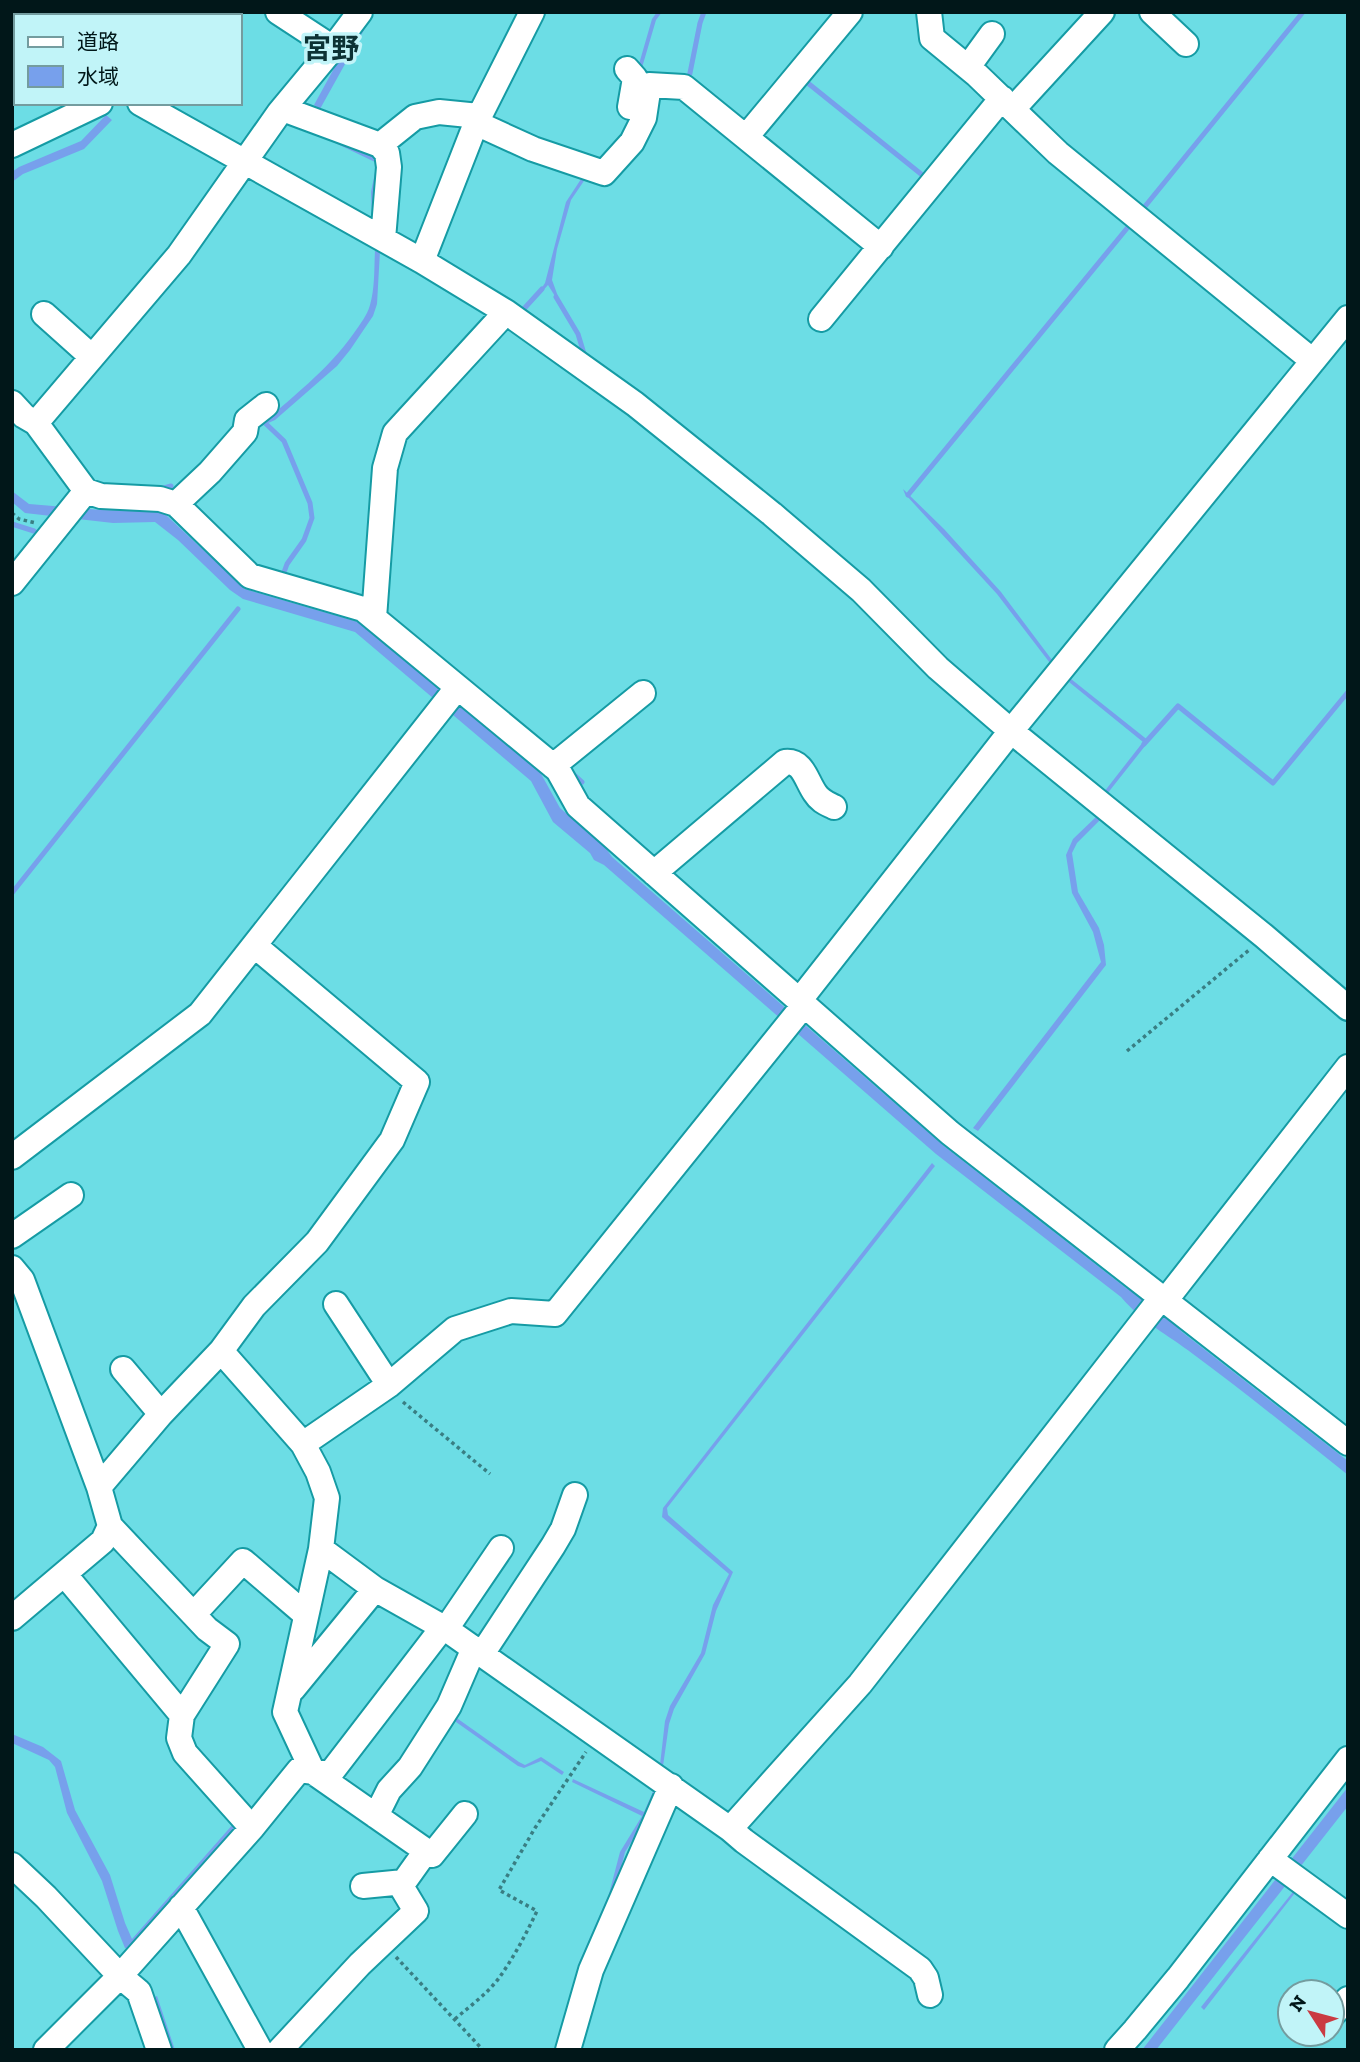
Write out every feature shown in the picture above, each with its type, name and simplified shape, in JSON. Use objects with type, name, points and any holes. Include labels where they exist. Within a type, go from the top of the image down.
[{"type":"street","points":[[278,12],[333,48]]},
{"type":"street","points":[[36,423],[179,255],[283,108],[360,12]]},
{"type":"street","points":[[422,261],[478,119],[532,12]]},
{"type":"street","points":[[746,136],[850,12]]},
{"type":"street","points":[[929,12],[932,38],[968,67],[1058,153],[1313,361]]},
{"type":"street","points":[[821,319],[1007,104],[1102,12]]},
{"type":"street","points":[[1152,12],[1186,44]]},
{"type":"street","points":[[968,67],[992,34]]},
{"type":"street","points":[[589,167],[628,120],[635,78],[627,69]]},
{"type":"street","points":[[380,145],[415,117],[439,113],[478,119],[533,149],[604,173],[632,142],[644,118],[649,85],[684,87],[881,247]]},
{"type":"street","points":[[12,145],[96,105]]},
{"type":"street","points":[[144,105],[422,261],[506,312],[635,404],[772,514],[861,590],[938,668],[1011,731],[1264,936],[1348,1008]]},
{"type":"street","points":[[283,108],[380,145],[387,153],[389,167],[383,239]]},
{"type":"street","points":[[374,618],[385,468],[395,433],[506,312]]},
{"type":"street","points":[[44,314],[92,356]]},
{"type":"street","points":[[303,1444],[387,1386],[454,1329],[511,1311],[555,1314],[801,1003],[1011,731],[1348,318]]},
{"type":"street","points":[[12,403],[23,416],[36,423],[74,505]]},
{"type":"street","points":[[176,504],[210,472],[245,432],[247,420],[266,405]]},
{"type":"street","points":[[12,583],[74,505],[101,496],[160,499],[176,504],[250,576],[363,609],[450,697],[558,770],[578,806],[950,1132],[1156,1306],[1348,1443]]},
{"type":"street","points":[[553,766],[643,693]]},
{"type":"street","points":[[12,1157],[200,1014],[450,697]]},
{"type":"street","points":[[654,873],[785,762],[792,761],[799,766],[816,795],[834,807]]},
{"type":"street","points":[[99,1486],[161,1414],[221,1351],[254,1306],[317,1242],[392,1140],[417,1082],[255,946]]},
{"type":"street","points":[[730,1829],[860,1684],[1156,1306],[1348,1067]]},
{"type":"street","points":[[12,1236],[71,1195]]},
{"type":"street","points":[[12,1268],[22,1280],[99,1486],[110,1526],[207,1629],[227,1644],[182,1715],[179,1738],[185,1753],[252,1828]]},
{"type":"street","points":[[336,1304],[387,1386]]},
{"type":"street","points":[[221,1351],[303,1444],[318,1472],[327,1498],[321,1549],[285,1712],[313,1772],[432,1855],[465,1814]]},
{"type":"street","points":[[122,1369],[161,1414]]},
{"type":"street","points":[[376,1816],[388,1790],[411,1767],[449,1706],[478,1651],[553,1546],[563,1529],[575,1495]]},
{"type":"street","points":[[12,1618],[103,1541],[110,1526]]},
{"type":"street","points":[[46,2050],[120,1976],[252,1828],[299,1770],[330,1774],[444,1628],[501,1548]]},
{"type":"street","points":[[321,1549],[374,1589],[444,1628],[478,1651],[730,1829],[920,1969],[926,1978],[930,1995]]},
{"type":"street","points":[[194,1614],[243,1560],[306,1615]]},
{"type":"street","points":[[65,1575],[182,1715]]},
{"type":"street","points":[[290,1693],[374,1589]]},
{"type":"street","points":[[1116,2050],[1169,1989],[1283,1868],[1348,1759]]},
{"type":"street","points":[[568,2050],[591,1970],[671,1786]]},
{"type":"street","points":[[280,2050],[360,1964],[416,1911],[401,1886],[426,1851]]},
{"type":"street","points":[[12,1864],[46,1896],[120,1976],[139,1992],[159,2050]]},
{"type":"street","points":[[1283,1868],[1348,1916]]},
{"type":"street","points":[[363,1886],[404,1882]]},
{"type":"street","points":[[181,1907],[260,2050]]},
{"type":"path","points":[[1127,1051],[1237,962],[1264,936]]},
{"type":"path","points":[[387,1386],[490,1474]]},
{"type":"path","points":[[454,2019],[498,1979],[537,1911],[499,1890],[534,1828],[598,1735]]},
{"type":"path","points":[[383,1943],[483,2050]]},
{"type":"water","points":[[368,12],[374,12],[320,109],[314,105]]},
{"type":"water","points":[[657,12],[662,12],[656,20],[641,71],[637,71],[652,19]]},
{"type":"water","points":[[106,115],[112,120],[84,149],[23,174],[12,182],[12,172],[19,167],[81,141]]},
{"type":"water","points":[[304,123],[381,159],[376,221],[372,221],[371,192],[377,163],[302,127]]},
{"type":"water","points":[[585,173],[588,175],[571,200],[557,249],[552,280],[558,301],[548,285],[539,295],[539,292],[545,283],[566,202]]},
{"type":"water","points":[[375,251],[380,251],[377,304],[373,316],[337,366],[275,420],[257,428],[321,371],[361,323],[372,299]]},
{"type":"water","points":[[903,489],[944,529],[1001,592],[1055,664],[1053,667],[997,594]]},
{"type":"water","points":[[12,491],[29,504],[101,510],[159,511],[245,589],[358,622],[540,772],[560,808],[605,847],[612,857],[944,1146],[1126,1288],[1156,1307],[1182,1332],[1348,1461],[1348,1475],[936,1154],[604,865],[594,860],[590,853],[553,822],[531,781],[355,632],[243,599],[155,522],[113,523],[25,513],[12,502]]},
{"type":"water","points":[[1071,679],[1149,741],[1107,794],[1104,792],[1143,742],[1069,682]]},
{"type":"water","points":[[1097,816],[1101,819],[1077,843],[1072,853],[1078,892],[1099,928],[1106,965],[978,1131],[973,1128],[1101,962],[1093,932],[1072,893],[1066,855],[1073,839]]},
{"type":"water","points":[[815,999],[957,1121],[1161,1280],[1159,1283],[956,1125]]},
{"type":"water","points":[[932,1163],[935,1166],[667,1508],[668,1515],[733,1572],[716,1611],[705,1654],[674,1709],[663,1766],[660,1765],[665,1721],[670,1706],[701,1653],[713,1605],[729,1574],[662,1517],[663,1508]]},
{"type":"water","points":[[451,1714],[519,1762],[525,1765],[541,1757],[564,1772],[562,1775],[541,1761],[524,1768],[518,1766],[449,1717]]},
{"type":"water","points":[[12,1734],[43,1747],[61,1761],[75,1810],[110,1875],[132,1939],[234,1823],[236,1828],[129,1950],[125,1948],[118,1931],[102,1881],[67,1813],[55,1767],[49,1760],[12,1743]]},
{"type":"water","points":[[573,1779],[644,1812],[655,1787],[659,1790],[649,1814],[625,1852],[614,1896],[559,2050],[555,2050],[579,1963],[609,1894],[620,1852],[642,1816],[572,1782]]},
{"type":"water","points":[[1348,1787],[1348,1806],[1156,2050],[1142,2050]]},
{"type":"water","points":[[1296,1888],[1298,1889],[1204,2010],[1201,2007]]},
{"type":"water","points":[[157,1996],[175,2050],[167,2050],[151,1999]]},
{"type":"waterway","points":[[693,82],[689,78],[704,12]]},
{"type":"waterway","points":[[1142,210],[1303,12]]},
{"type":"waterway","points":[[809,84],[926,178],[928,176]]},
{"type":"waterway","points":[[908,495],[1133,221]]},
{"type":"waterway","points":[[521,312],[542,289]]},
{"type":"waterway","points":[[556,297],[578,334],[585,357]]},
{"type":"waterway","points":[[263,421],[284,441],[310,503],[312,518],[304,540],[287,564],[283,575]]},
{"type":"waterway","points":[[164,488],[171,486]]},
{"type":"waterway","points":[[12,524],[40,535]]},
{"type":"waterway","points":[[12,893],[238,609]]},
{"type":"waterway","points":[[1144,744],[1178,706],[1273,783],[1348,692]]},
{"type":"waterway","points":[[571,772],[582,782]]},
{"type":"district","name":"宮野","points":[[331,48]]}]
